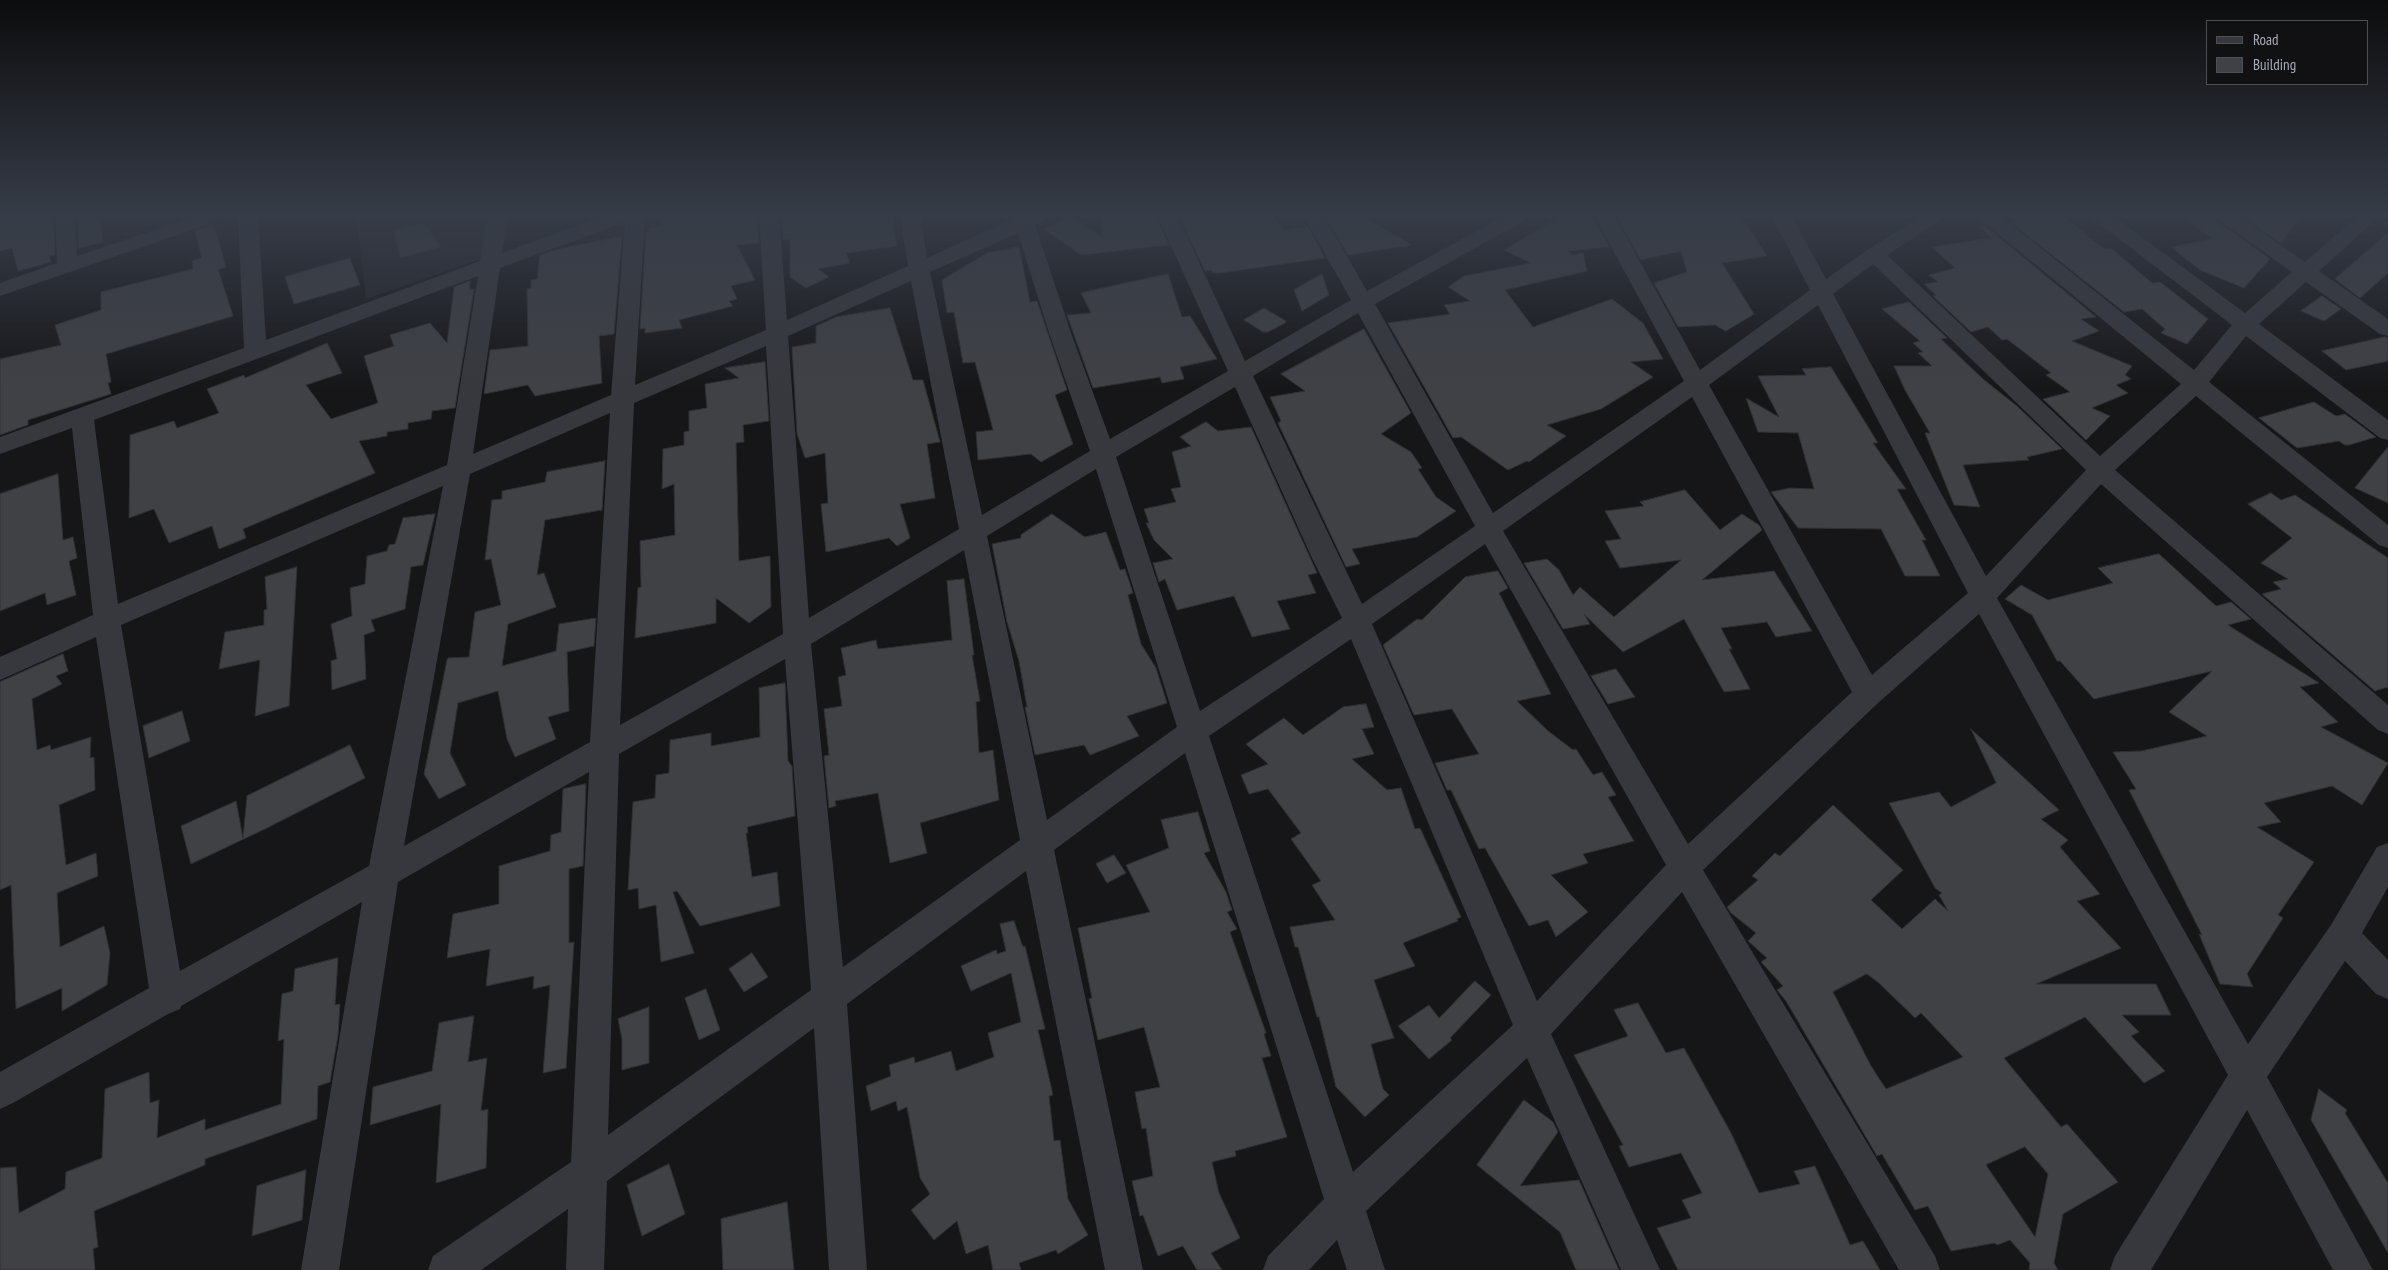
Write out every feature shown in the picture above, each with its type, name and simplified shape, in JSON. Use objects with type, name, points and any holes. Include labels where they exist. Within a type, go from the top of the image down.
[{"type":"street","points":[[0,290],[44,274]]},
{"type":"street","points":[[251,274],[255,350]]},
{"type":"street","points":[[0,446],[255,350],[465,274]]},
{"type":"street","points":[[320,1270],[383,872],[458,471],[490,274]]},
{"type":"street","points":[[584,1270],[604,748],[621,400],[631,274]]},
{"type":"street","points":[[773,274],[797,639],[829,997],[848,1270]]},
{"type":"street","points":[[0,669],[107,620],[458,471],[909,274]]},
{"type":"street","points":[[920,274],[1124,1270]]},
{"type":"street","points":[[1044,274],[1060,333],[1103,454],[1366,1270]]},
{"type":"street","points":[[1194,274],[1324,556],[1357,621],[1532,1030],[1641,1270]]},
{"type":"street","points":[[1348,274],[1489,528],[1684,868],[1922,1270]]},
{"type":"street","points":[[0,1091],[168,998],[383,872],[797,639],[972,531],[1240,373],[1412,274]]},
{"type":"street","points":[[1636,274],[1868,695]]},
{"type":"street","points":[[1813,274],[1983,596],[2354,1270]]},
{"type":"street","points":[[447,1270],[589,1172],[1192,732],[1357,621],[1696,384],[1846,274]]},
{"type":"street","points":[[1895,274],[2100,470],[2388,722]]},
{"type":"street","points":[[2060,274],[2388,539]]},
{"type":"street","points":[[2178,274],[2388,432]]},
{"type":"street","points":[[1282,1270],[1344,1206],[1532,1030],[1684,868],[1868,695],[1983,596],[2100,470],[2195,384],[2244,325],[2301,274]]},
{"type":"street","points":[[2310,274],[2388,329]]},
{"type":"street","points":[[82,416],[107,620],[168,998]]},
{"type":"street","points":[[2129,1270],[2248,1075],[2343,936],[2388,856]]},
{"type":"street","points":[[2343,936],[2388,983]]},
{"type":"shaded area","points":[[363,274],[437,274],[366,299]]},
{"type":"building","points":[[172,274],[220,274],[233,316],[106,354],[111,382],[108,383],[111,394],[28,420],[28,425],[0,435],[0,359],[61,345],[55,325],[101,310],[101,292]]},
{"type":"building","points":[[294,274],[356,274],[360,285],[294,304],[285,277]]},
{"type":"building","points":[[538,274],[619,274],[614,334],[599,336],[602,383],[535,396],[528,385],[484,394],[490,350],[528,346],[527,289],[531,288],[531,280],[537,279]]},
{"type":"building","points":[[643,274],[752,274],[755,280],[731,286],[737,299],[729,301],[733,306],[679,320],[682,328],[645,333],[645,328],[640,329]]},
{"type":"building","points":[[790,274],[825,274],[829,277],[806,288],[790,277]]},
{"type":"building","points":[[952,274],[1024,274],[1030,302],[1037,301],[1067,390],[1055,395],[1073,444],[1041,462],[1031,454],[978,460],[976,432],[993,430],[975,362],[963,363],[954,312],[947,313],[942,280]]},
{"type":"building","points":[[1168,274],[1182,317],[1190,316],[1217,359],[1180,367],[1184,379],[1162,383],[1160,377],[1093,388],[1067,315],[1091,313],[1081,293]]},
{"type":"building","points":[[1322,274],[1329,295],[1302,311],[1294,290]]},
{"type":"building","points":[[1473,274],[1573,274],[1505,290],[1533,327],[1612,299],[1643,323],[1663,359],[1631,362],[1653,377],[1601,409],[1547,425],[1566,436],[1529,462],[1527,461],[1508,470],[1461,437],[1453,438],[1388,323],[1450,314],[1444,305],[1470,301],[1448,287],[1464,276]]},
{"type":"building","points":[[1680,274],[1729,274],[1754,314],[1726,331],[1715,325],[1678,327],[1654,283]]},
{"type":"building","points":[[2044,274],[2096,317],[2081,319],[2099,331],[2072,341],[2132,366],[2125,375],[2131,379],[2116,385],[2128,393],[2092,408],[2110,416],[2086,440],[2043,399],[2070,392],[2046,375],[2051,373],[2007,339],[2002,340],[1988,327],[1971,332],[1933,296],[1936,295],[1924,284],[1938,282],[1929,275]]},
{"type":"building","points":[[2077,274],[2142,274],[2152,283],[2160,282],[2208,319],[2187,344],[2161,333],[2165,329],[2142,309],[2124,312]]},
{"type":"building","points":[[2210,274],[2256,274],[2244,288]]},
{"type":"building","points":[[2340,274],[2387,274],[2360,298],[2335,279]]},
{"type":"building","points":[[470,281],[470,290],[474,289],[455,408],[432,411],[431,419],[408,423],[408,429],[387,432],[387,436],[359,441],[375,473],[243,529],[246,538],[219,549],[212,526],[169,543],[154,509],[129,518],[130,435],[174,421],[177,428],[219,413],[207,389],[244,375],[245,378],[327,343],[342,373],[306,385],[331,419],[378,403],[364,356],[394,346],[390,335],[430,323],[447,343],[454,287]]},
{"type":"building","points":[[2322,296],[2341,309],[2324,321],[2301,311]]},
{"type":"building","points":[[1909,302],[1947,338],[1941,339],[1983,379],[2017,406],[2062,449],[2027,457],[2029,460],[1963,465],[1980,507],[1954,505],[1925,433],[1930,433],[1905,390],[1894,366],[1932,366],[1918,353],[1923,352],[1913,343],[1920,341],[1882,309]]},
{"type":"building","points":[[890,308],[913,380],[923,380],[940,442],[927,444],[935,498],[900,504],[910,538],[897,546],[889,538],[826,552],[821,504],[828,503],[825,453],[805,458],[797,434],[792,347],[816,343],[816,326],[836,317]]},
{"type":"building","points":[[1264,308],[1286,321],[1285,323],[1268,332],[1263,332],[1244,320]]},
{"type":"building","points":[[1364,329],[1411,413],[1381,434],[1411,452],[1422,468],[1418,469],[1436,497],[1456,511],[1417,537],[1352,549],[1360,564],[1346,567],[1278,423],[1281,421],[1270,397],[1305,391],[1281,374]]},
{"type":"building","points":[[2385,337],[2388,338],[2388,361],[2346,370],[2322,351]]},
{"type":"building","points":[[765,362],[769,421],[743,425],[744,442],[736,443],[739,561],[770,556],[771,607],[749,623],[716,598],[716,623],[635,638],[638,588],[641,587],[640,541],[675,535],[674,484],[662,489],[663,449],[684,445],[684,432],[689,431],[689,411],[707,408],[705,384],[739,378],[725,368]]},
{"type":"building","points":[[1831,367],[1878,443],[1873,443],[1906,489],[1897,489],[1926,540],[1922,540],[1940,576],[1905,576],[1881,529],[1798,528],[1771,492],[1790,488],[1814,489],[1798,433],[1758,432],[1746,398],[1779,417],[1758,376],[1806,375],[1802,369]]},
{"type":"building","points":[[2314,402],[2336,416],[2345,414],[2376,437],[2349,445],[2339,441],[2297,448],[2259,418]]},
{"type":"building","points":[[1206,422],[1218,431],[1251,427],[1317,573],[1308,575],[1316,593],[1277,601],[1290,629],[1252,637],[1234,596],[1177,610],[1165,579],[1159,582],[1153,563],[1173,559],[1154,540],[1146,523],[1149,523],[1144,509],[1176,502],[1171,489],[1181,487],[1172,452],[1191,446],[1180,437]]},
{"type":"building","points":[[2388,447],[2388,503],[2355,488]]},
{"type":"building","points":[[605,461],[602,510],[545,520],[537,575],[544,573],[556,607],[508,624],[502,666],[556,651],[559,624],[596,618],[594,646],[567,652],[569,711],[548,717],[556,739],[515,757],[507,739],[498,691],[458,703],[450,753],[466,785],[439,799],[424,774],[447,660],[448,658],[469,657],[475,612],[501,605],[491,559],[485,560],[492,500],[502,499],[502,491],[545,482],[547,472]]},
{"type":"building","points":[[58,474],[63,540],[73,537],[77,558],[69,561],[76,595],[47,605],[45,593],[0,611],[0,494]]},
{"type":"building","points":[[1685,490],[1720,530],[1742,514],[1759,525],[1762,530],[1702,580],[1774,571],[1812,631],[1776,637],[1767,622],[1721,628],[1732,649],[1729,649],[1750,689],[1724,692],[1684,619],[1623,652],[1584,614],[1590,624],[1563,629],[1524,563],[1547,559],[1559,570],[1573,595],[1580,587],[1614,617],[1681,560],[1620,568],[1605,541],[1621,539],[1605,511],[1644,506],[1640,502]]},
{"type":"building","points":[[2271,493],[2281,500],[2295,495],[2388,558],[2388,687],[2375,691],[2262,594],[2281,589],[2273,582],[2288,579],[2261,563],[2292,538],[2248,504]]},
{"type":"building","points":[[435,514],[423,565],[411,567],[405,609],[371,620],[375,631],[364,635],[366,679],[332,690],[331,661],[337,659],[331,624],[352,616],[350,588],[365,584],[367,556],[387,551],[389,545],[395,544],[403,518]]},
{"type":"building","points":[[1052,514],[1085,537],[1106,532],[1120,570],[1125,569],[1133,593],[1128,595],[1141,644],[1156,668],[1167,703],[1127,716],[1139,736],[1090,755],[1084,745],[1035,755],[1025,707],[1027,707],[1019,661],[1007,622],[992,544],[1021,538],[1021,535]]},
{"type":"building","points":[[2159,554],[2216,606],[2231,602],[2251,619],[2228,625],[2319,683],[2300,687],[2338,722],[2321,727],[2388,763],[2362,805],[2332,786],[2264,803],[2281,822],[2257,827],[2314,862],[2278,915],[2283,918],[2247,974],[2253,987],[2220,984],[2199,934],[2202,935],[2129,790],[2136,789],[2113,752],[2141,751],[2207,736],[2169,712],[2212,671],[2094,699],[2060,661],[2057,661],[2032,615],[2005,599],[2021,585],[2048,600],[2113,583],[2098,568]]},
{"type":"building","points":[[297,567],[289,706],[255,716],[260,660],[219,669],[225,632],[264,625],[264,610],[267,609],[265,577]]},
{"type":"building","points":[[1498,571],[1508,588],[1499,593],[1551,694],[1517,701],[1547,730],[1573,750],[1576,749],[1593,775],[1602,772],[1616,795],[1608,797],[1634,841],[1583,854],[1588,863],[1551,875],[1588,912],[1556,937],[1548,920],[1529,926],[1485,848],[1479,849],[1451,790],[1447,790],[1435,763],[1479,754],[1452,709],[1414,715],[1383,645],[1417,619],[1422,620],[1465,577]]},
{"type":"building","points":[[964,579],[974,655],[972,655],[980,701],[976,702],[979,753],[993,750],[999,800],[920,823],[927,853],[890,863],[878,793],[835,801],[836,806],[829,808],[824,756],[829,755],[824,709],[842,706],[838,677],[846,675],[841,648],[876,640],[878,649],[952,640],[947,581]]},
{"type":"building","points":[[63,654],[68,671],[56,676],[62,684],[32,699],[37,750],[50,745],[51,750],[91,737],[90,758],[94,757],[95,790],[59,805],[66,865],[96,853],[98,876],[57,893],[60,947],[104,926],[110,953],[107,985],[62,1011],[62,988],[16,1009],[11,885],[0,890],[0,682]]},
{"type":"building","points":[[1616,669],[1635,697],[1608,704],[1591,676]]},
{"type":"building","points":[[785,683],[788,761],[792,766],[795,816],[747,827],[748,833],[746,833],[752,877],[777,872],[780,906],[700,926],[677,891],[673,892],[694,953],[661,962],[656,905],[639,909],[638,888],[628,890],[633,802],[655,798],[656,775],[669,773],[670,740],[711,733],[711,746],[760,737],[759,688]]},
{"type":"building","points":[[1366,704],[1374,727],[1362,729],[1374,754],[1352,759],[1387,790],[1401,788],[1415,829],[1420,828],[1461,917],[1457,919],[1458,921],[1403,943],[1415,966],[1374,980],[1394,1038],[1371,1044],[1383,1089],[1389,1095],[1365,1117],[1336,1087],[1319,1017],[1317,1017],[1298,947],[1295,947],[1290,927],[1335,920],[1312,885],[1321,881],[1291,839],[1301,833],[1268,789],[1249,794],[1241,775],[1268,764],[1246,744],[1284,718],[1303,735],[1343,707]]},
{"type":"building","points":[[182,711],[190,741],[149,758],[143,726]]},
{"type":"building","points":[[1971,729],[2059,810],[2041,819],[2068,840],[2060,847],[2100,894],[2077,901],[2121,948],[2036,984],[2156,984],[2171,1015],[2122,1015],[2139,1032],[2131,1036],[2165,1071],[2144,1083],[2085,1017],[2004,1058],[2061,1127],[2067,1124],[2118,1182],[2063,1214],[2054,1263],[2058,1270],[2029,1270],[2030,1263],[2010,1240],[1997,1245],[1995,1243],[1951,1251],[1928,1206],[1915,1210],[1882,1154],[1877,1156],[1786,1001],[1777,990],[1783,986],[1761,962],[1767,958],[1748,941],[1756,933],[1731,913],[1727,907],[1758,880],[1752,876],[1775,853],[1780,856],[1833,805],[1903,870],[1871,900],[1902,929],[1935,899],[1948,911],[1939,895],[1942,893],[1935,888],[1889,803],[1939,792],[1951,807],[1996,783]],"holes":[[[1867,974],[1915,1018],[1921,1013],[1963,1057],[1886,1089],[1871,1066],[1833,992]],[[2025,1147],[2048,1174],[2035,1237],[1986,1165]]]},
{"type":"building","points":[[350,745],[365,778],[191,864],[181,826],[236,801],[243,838],[247,796]]},
{"type":"building","points":[[586,784],[583,866],[569,869],[569,943],[574,942],[566,1068],[543,1073],[550,985],[533,989],[534,976],[486,986],[490,949],[447,958],[453,914],[499,904],[499,866],[550,851],[551,835],[561,832],[563,789]]},
{"type":"building","points":[[1198,812],[1210,851],[1204,853],[1226,892],[1232,910],[1227,912],[1237,929],[1230,932],[1266,1033],[1264,1034],[1271,1056],[1262,1058],[1287,1137],[1235,1151],[1236,1156],[1212,1162],[1219,1193],[1240,1238],[1211,1253],[1222,1270],[1197,1270],[1183,1246],[1158,1256],[1143,1215],[1140,1216],[1132,1181],[1153,1176],[1146,1128],[1142,1129],[1135,1092],[1160,1087],[1144,1027],[1098,1040],[1089,999],[1092,998],[1078,928],[1150,912],[1126,865],[1169,848],[1161,820]]},
{"type":"building","points":[[1114,855],[1126,873],[1107,883],[1096,864]]},
{"type":"building","points":[[1014,921],[1023,947],[1025,946],[1045,1029],[1038,1030],[1053,1095],[1049,1096],[1054,1141],[1060,1140],[1068,1199],[1088,1235],[1058,1254],[1056,1250],[1019,1263],[1021,1270],[993,1270],[988,1245],[966,1254],[957,1221],[934,1240],[911,1210],[930,1194],[920,1178],[907,1107],[898,1111],[896,1101],[871,1111],[866,1086],[891,1076],[889,1065],[914,1057],[915,1063],[951,1051],[956,1071],[994,1057],[988,1033],[1021,1022],[1011,973],[971,991],[961,966],[996,950],[997,954],[1006,951],[1000,924]]},
{"type":"building","points":[[752,953],[768,977],[744,992],[729,969]]},
{"type":"building","points":[[338,958],[335,1005],[340,1004],[338,1035],[330,1082],[318,1086],[317,1119],[205,1159],[205,1165],[94,1211],[98,1247],[93,1249],[95,1270],[0,1270],[0,1168],[16,1167],[19,1213],[65,1189],[66,1172],[102,1158],[105,1089],[149,1072],[150,1103],[159,1100],[157,1138],[205,1119],[205,1130],[281,1104],[284,1039],[278,1041],[282,994],[293,991],[295,969]]},
{"type":"building","points":[[1475,981],[1491,995],[1450,1038],[1452,1040],[1429,1059],[1398,1026],[1429,1005],[1439,1018]]},
{"type":"building","points":[[706,989],[720,1030],[699,1040],[685,998]]},
{"type":"building","points":[[1638,1003],[1666,1053],[1684,1048],[1731,1133],[1759,1193],[1800,1184],[1794,1171],[1815,1166],[1850,1245],[1863,1241],[1880,1270],[1678,1270],[1657,1228],[1691,1218],[1682,1200],[1702,1193],[1681,1153],[1629,1167],[1619,1146],[1623,1145],[1574,1055],[1628,1036],[1614,1010]]},
{"type":"building","points":[[649,1007],[649,1063],[622,1070],[622,1039],[618,1019]]},
{"type":"building","points":[[474,1016],[468,1062],[487,1058],[481,1111],[488,1109],[486,1168],[436,1183],[441,1104],[370,1125],[373,1087],[432,1071],[439,1023]]},
{"type":"building","points":[[2319,1089],[2347,1110],[2345,1113],[2388,1183],[2388,1253],[2311,1120]]},
{"type":"building","points":[[1524,1100],[1553,1122],[1558,1132],[1520,1186],[1579,1180],[1619,1270],[1576,1270],[1560,1232],[1477,1165]]},
{"type":"building","points":[[669,1164],[685,1214],[642,1236],[627,1185]]},
{"type":"building","points":[[306,1170],[302,1220],[252,1236],[257,1186]]},
{"type":"building","points":[[787,1202],[794,1270],[723,1270],[721,1219]]}]
